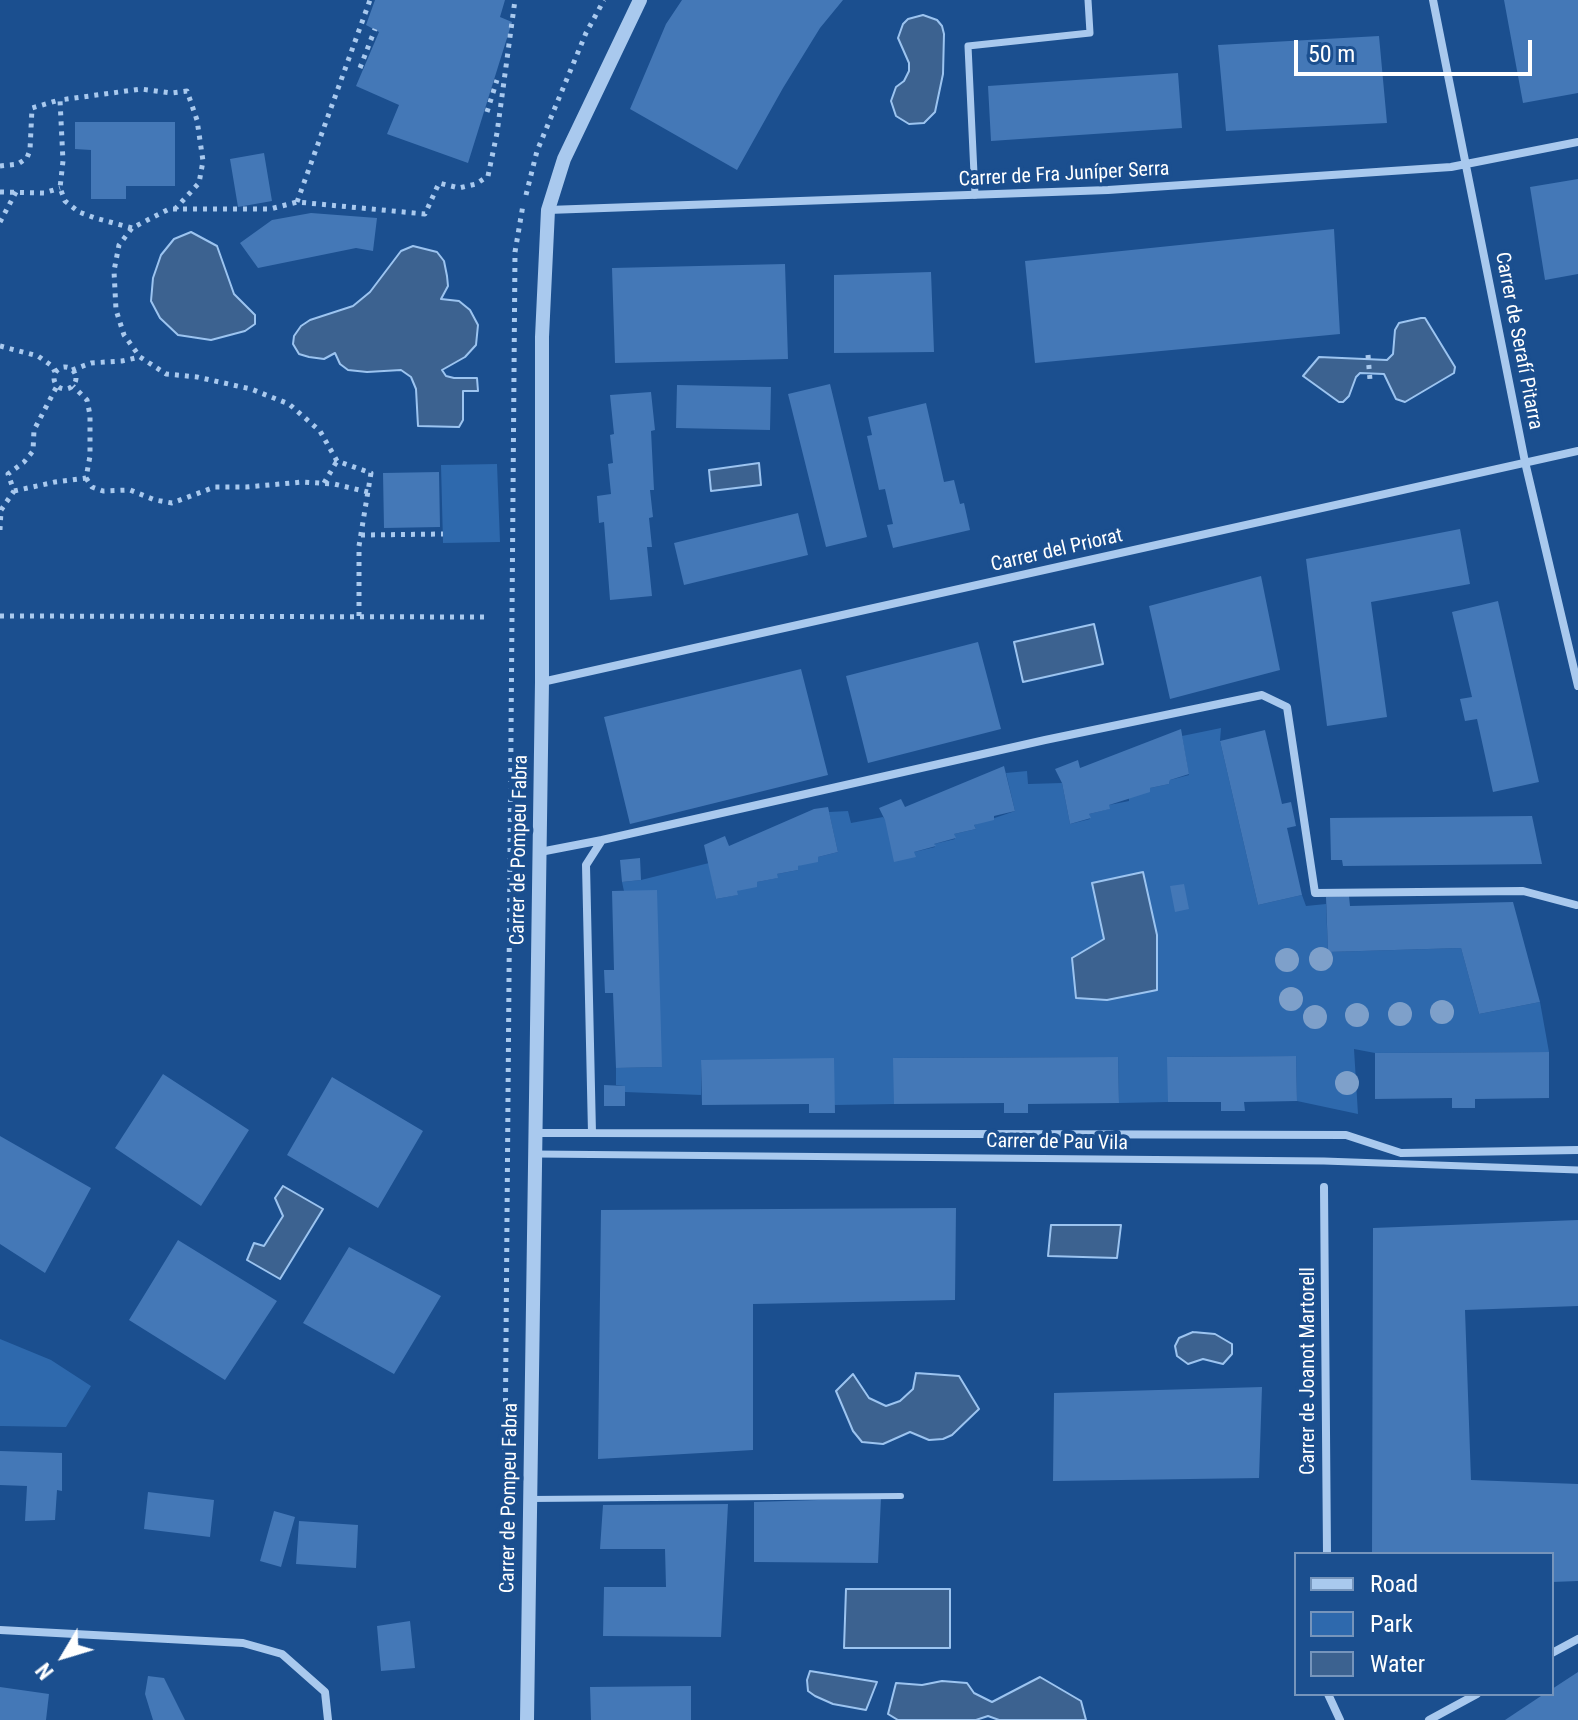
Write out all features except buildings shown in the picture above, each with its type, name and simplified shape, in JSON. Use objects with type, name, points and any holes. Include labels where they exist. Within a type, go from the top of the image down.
[{"type":"street","name":"Carrer de Pompeu Fabra","points":[[527,1720],[542,682],[542,337],[548,210],[564,159],[640,0]]},
{"type":"street","points":[[975,195],[968,46],[1090,33],[1088,0]]},
{"type":"street","name":"Carrer de Serafí Pitarra","points":[[1433,0],[1525,462],[1578,686]]},
{"type":"street","name":"Carrer de Fra Juníper Serra","points":[[548,210],[1108,190],[1468,166],[1578,142]]},
{"type":"street","name":"Carrer del Priorat","points":[[542,682],[1578,451]]},
{"type":"street","points":[[540,852],[1262,695],[1287,707],[1315,893],[1523,891],[1577,908]]},
{"type":"street","points":[[592,1133],[586,865],[602,840]]},
{"type":"street","points":[[536,1133],[1346,1135],[1401,1153],[1578,1150]]},
{"type":"street","name":"Carrer de Pau Vila","points":[[535,1154],[1324,1161],[1578,1170]]},
{"type":"street","name":"Carrer de Joanot Martorell","points":[[1324,1187],[1327,1552]]},
{"type":"street","points":[[0,1630],[243,1643],[282,1654],[325,1692],[328,1720]]},
{"type":"street","points":[[1554,1652],[1578,1639]]},
{"type":"street","points":[[1329,1696],[1340,1720]]},
{"type":"street","points":[[1429,1720],[1473,1696]]},
{"type":"lane","points":[[530,1499],[901,1496]]},
{"type":"path","points":[[297,202],[370,0]]},
{"type":"path","points":[[359,616],[361,535],[371,473],[337,461],[320,431],[289,404],[251,389],[197,377],[166,374],[140,357],[124,335],[116,310],[114,271],[119,245],[132,228],[169,209],[270,209],[297,202],[425,214],[439,183],[459,188],[476,184],[488,176],[515,0]]},
{"type":"path","points":[[537,151],[586,33],[604,0]]},
{"type":"path","points":[[360,68],[375,29]]},
{"type":"path","points":[[487,112],[497,80]]},
{"type":"path","points":[[0,166],[18,164],[27,158],[32,108],[60,100],[141,89],[171,93],[187,91],[197,120],[203,161],[199,183],[176,208]]},
{"type":"path","points":[[60,100],[63,161],[60,188],[65,201],[79,212],[132,228]]},
{"type":"path","points":[[0,192],[44,193],[60,188]]},
{"type":"path","points":[[0,222],[16,192]]},
{"type":"path","points":[[505,1464],[515,252]]},
{"type":"path","points":[[0,346],[38,356],[52,366],[57,386],[67,389],[73,386],[76,376],[72,370]]},
{"type":"path","points":[[1368,355],[1370,380]]},
{"type":"path","points":[[55,372],[61,368],[72,370],[91,363],[140,357]]},
{"type":"path","points":[[0,477],[24,462],[33,451],[34,430],[57,386]]},
{"type":"path","points":[[73,386],[87,400],[90,415],[90,456],[86,478],[92,487],[103,491],[130,490],[172,503],[215,487],[324,483],[368,492]]},
{"type":"path","points":[[324,483],[337,461]]},
{"type":"path","points":[[8,474],[14,491]]},
{"type":"path","points":[[0,530],[1,510],[14,491],[86,478]]},
{"type":"path","points":[[361,535],[443,534]]},
{"type":"path","points":[[0,616],[489,617]]},
{"type":"green space","points":[[497,464],[500,542],[443,543],[441,465]]},
{"type":"green space","points":[[1221,728],[1220,741],[1258,905],[1302,895],[1306,906],[1326,904],[1328,952],[1461,948],[1479,1014],[1540,1002],[1549,1052],[1375,1053],[1354,1049],[1358,1114],[1297,1101],[1296,1056],[1168,1057],[1168,1102],[1119,1103],[1118,1057],[894,1058],[894,1104],[835,1105],[701,1060],[701,1095],[625,1092],[624,1086],[616,1085],[616,1068],[662,1067],[622,882],[709,863],[716,899],[737,895],[737,891],[757,882],[777,878],[777,874],[798,870],[798,866],[818,857],[838,852],[829,812],[848,811],[851,823],[883,817],[914,852],[935,847],[934,844],[955,839],[954,834],[976,829],[974,825],[1015,811],[1006,773],[1027,771],[1028,784],[1062,783],[1070,824],[1090,819],[1089,814],[1109,809],[1109,805],[1129,801],[1129,798],[1150,788],[1189,775],[1182,736]]},
{"type":"green space","points":[[0,1339],[51,1360],[91,1386],[66,1427],[0,1426]]},
{"type":"water","points":[[923,15],[937,20],[942,26],[943,74],[935,112],[924,123],[909,124],[896,116],[891,101],[896,87],[904,81],[909,71],[909,63],[898,38],[908,19]]},
{"type":"water","points":[[191,232],[217,246],[234,294],[255,315],[255,324],[245,331],[211,340],[178,335],[160,318],[151,301],[153,278],[161,255],[174,239]]},
{"type":"water","points":[[413,246],[437,252],[444,261],[448,286],[441,299],[459,301],[470,310],[478,325],[476,345],[465,357],[442,370],[446,376],[454,378],[477,378],[478,391],[463,391],[463,420],[459,427],[418,426],[416,389],[411,377],[401,370],[348,370],[340,364],[335,353],[324,359],[309,357],[299,354],[293,344],[301,326],[353,306],[370,292],[401,251]]},
{"type":"water","points":[[1425,318],[1455,367],[1454,373],[1405,402],[1396,399],[1384,374],[1360,373],[1343,402],[1303,376],[1319,357],[1387,360],[1393,354],[1395,330],[1399,323]]},
{"type":"water","points":[[759,463],[761,485],[711,491],[709,470]]},
{"type":"water","points":[[1094,624],[1103,664],[1023,682],[1014,642]]},
{"type":"water","points":[[1143,872],[1157,935],[1157,990],[1107,1000],[1076,998],[1072,958],[1104,939],[1092,883]]},
{"type":"water","points":[[283,1186],[323,1209],[280,1279],[247,1260],[254,1243],[264,1246],[283,1216],[275,1198]]},
{"type":"water","points":[[1051,1225],[1121,1225],[1117,1258],[1048,1256]]},
{"type":"water","points":[[1193,1332],[1215,1334],[1232,1344],[1232,1354],[1223,1364],[1203,1359],[1188,1364],[1177,1356],[1175,1346],[1179,1338]]},
{"type":"water","points":[[916,1373],[959,1376],[979,1409],[952,1435],[943,1439],[929,1440],[910,1432],[883,1444],[862,1442],[853,1431],[836,1391],[853,1374],[869,1398],[886,1406],[900,1401],[913,1389]]},
{"type":"water","points":[[846,1589],[950,1589],[950,1648],[844,1648]]},
{"type":"water","points":[[810,1671],[877,1682],[866,1710],[833,1704],[815,1696],[808,1691]]},
{"type":"water","points":[[1040,1677],[1081,1701],[1086,1720],[999,1720],[988,1716],[976,1720],[898,1720],[888,1714],[896,1683],[967,1683],[974,1693],[992,1702]]}]
